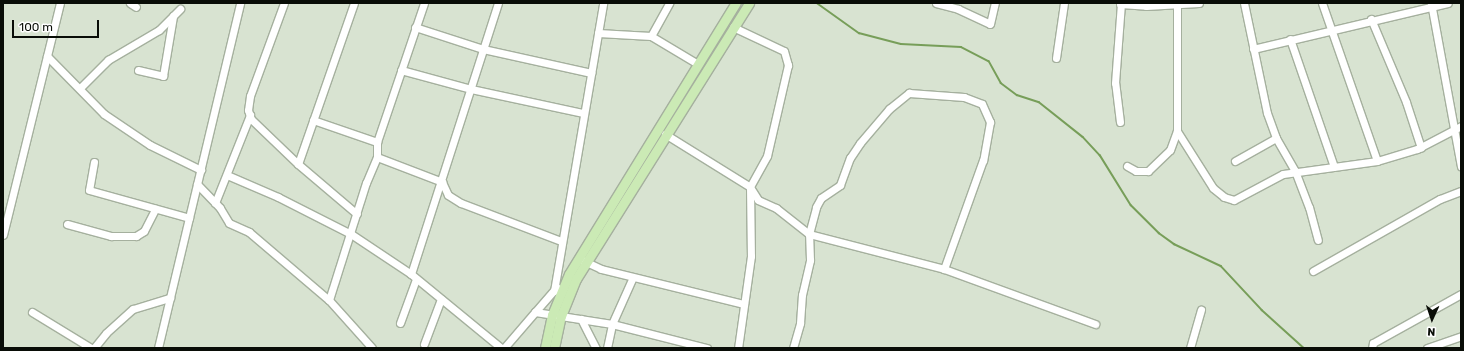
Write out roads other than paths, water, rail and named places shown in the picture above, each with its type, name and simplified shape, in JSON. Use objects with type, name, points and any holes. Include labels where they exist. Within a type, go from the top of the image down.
[{"type":"main road","points":[[554,348],[557,315],[573,285],[582,260],[698,64],[736,3]]},
{"type":"main road","points":[[545,348],[557,315],[569,274],[582,260],[749,3]]},
{"type":"street","points":[[3,235],[60,3]]},
{"type":"street","points":[[158,348],[240,3]]},
{"type":"street","points":[[216,204],[250,115],[250,96],[284,3]]},
{"type":"street","points":[[298,164],[354,3]]},
{"type":"street","points":[[328,300],[351,234],[366,182],[377,157],[377,142],[424,3]]},
{"type":"street","points":[[400,323],[470,89],[498,3]]},
{"type":"street","points":[[554,291],[561,241],[603,3]]},
{"type":"street","points":[[651,36],[669,3]]},
{"type":"street","points":[[936,3],[958,6],[990,24],[995,3]]},
{"type":"street","points":[[1056,58],[1064,3]]},
{"type":"street","points":[[1120,122],[1115,84],[1120,4],[1199,3]]},
{"type":"street","points":[[1244,3],[1268,113],[1276,138],[1295,171],[1310,207],[1318,240]]},
{"type":"street","points":[[1322,3],[1377,161]]},
{"type":"street","points":[[1253,49],[1371,19],[1431,5],[1448,3]]},
{"type":"street","points":[[1127,166],[1136,171],[1148,171],[1170,150],[1177,131],[1177,4]]},
{"type":"street","points":[[1431,5],[1452,131],[1461,166]]},
{"type":"street","points":[[80,88],[108,60],[159,30],[180,9]]},
{"type":"street","points":[[138,70],[164,76],[173,16]]},
{"type":"street","points":[[1371,19],[1406,102],[1421,148]]},
{"type":"street","points":[[416,27],[483,49],[591,73]]},
{"type":"street","points":[[733,27],[784,51],[788,58],[767,156],[750,187],[751,256],[738,348]]},
{"type":"street","points":[[598,33],[651,36],[698,64]]},
{"type":"street","points":[[1290,39],[1334,167]]},
{"type":"street","points":[[47,56],[104,114],[150,145],[200,170]]},
{"type":"street","points":[[401,70],[470,89],[583,113]]},
{"type":"street","points":[[793,348],[800,323],[804,288],[810,260],[809,234],[821,198],[840,185],[850,158],[860,143],[904,96],[914,92],[964,97],[982,104],[987,110],[990,122],[989,135],[944,269]]},
{"type":"street","points":[[250,115],[298,164],[357,214]]},
{"type":"street","points":[[313,120],[377,142]]},
{"type":"street","points":[[1177,131],[1213,188],[1224,197],[1238,200],[1283,174],[1295,171],[1377,161],[1421,148],[1461,126]]},
{"type":"street","points":[[665,134],[750,187],[758,200],[776,208],[809,234],[944,269],[1095,324]]},
{"type":"street","points":[[1235,161],[1276,138]]},
{"type":"street","points":[[377,157],[442,182],[448,195],[461,203],[561,241]]},
{"type":"street","points":[[94,162],[89,190],[189,218]]},
{"type":"street","points":[[227,175],[278,197],[351,234],[414,276],[502,348],[569,274]]},
{"type":"street","points":[[197,184],[216,204],[229,223],[250,232],[328,300],[372,348]]},
{"type":"street","points":[[1313,271],[1440,199],[1461,190]]},
{"type":"street","points":[[67,224],[111,236],[136,236],[144,231],[155,209]]},
{"type":"street","points":[[582,260],[633,277],[744,304]]},
{"type":"street","points":[[607,348],[612,324],[633,277]]},
{"type":"street","points":[[1372,348],[1373,343],[1378,339],[1461,294]]},
{"type":"street","points":[[32,312],[92,348],[133,308],[170,298]]},
{"type":"street","points":[[424,344],[441,299]]},
{"type":"street","points":[[1190,348],[1201,310]]},
{"type":"street","points":[[535,312],[612,324],[706,348]]},
{"type":"street","points":[[581,319],[596,348]]},
{"type":"street","points":[[1427,348],[1461,336]]},
{"type":"waterway","points":[[817,3],[859,33],[901,44],[961,47],[989,61],[1001,83],[1017,95],[1039,102],[1083,137],[1100,155],[1131,205],[1159,233],[1174,244],[1221,266],[1262,310],[1304,348]]}]
